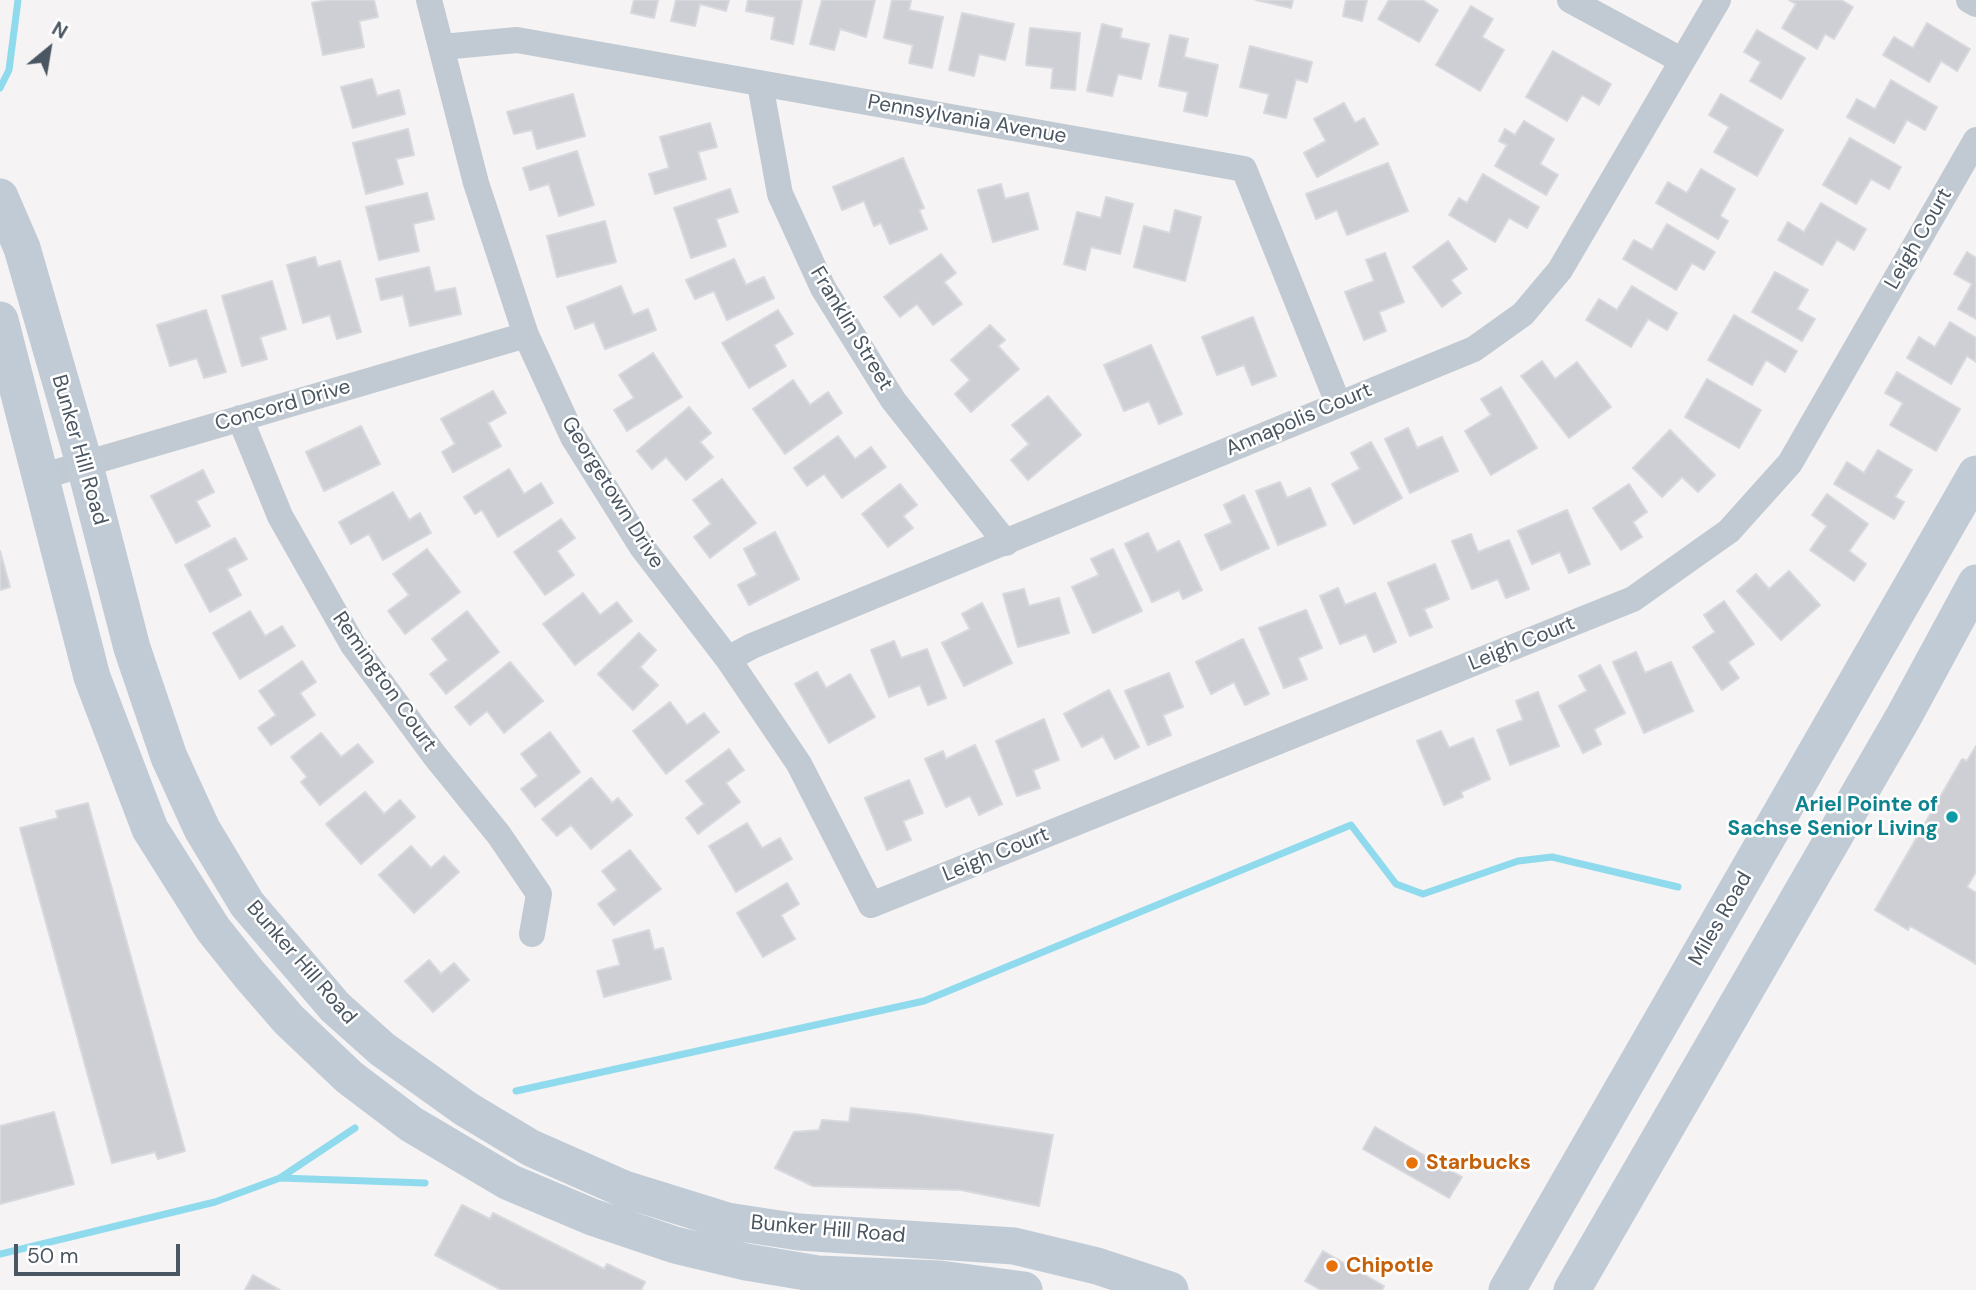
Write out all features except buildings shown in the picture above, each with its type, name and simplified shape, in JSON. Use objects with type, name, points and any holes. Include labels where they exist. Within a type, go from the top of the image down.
[{"type":"main road","name":"Bunker Hill Road","points":[[0,197],[22,248],[85,466],[132,648],[169,757],[202,829],[227,873],[281,948],[335,1007],[382,1049],[466,1110],[571,1168],[657,1200],[727,1221],[799,1232],[978,1242],[1056,1255],[1170,1290]]},
{"type":"main road","name":"Bunker Hill Road","points":[[0,320],[92,677],[150,829],[179,879],[249,974],[289,1020],[349,1077],[411,1124],[509,1182],[580,1213],[675,1245],[818,1274],[940,1279],[1024,1290]]},
{"type":"main road","name":"Miles Road","points":[[1507,1290],[1976,474]]},
{"type":"main road","points":[[1572,1290],[1904,716],[1976,583]]},
{"type":"main road","points":[[718,1255],[727,1221]]},
{"type":"main road","points":[[1044,1290],[1056,1255]]},
{"type":"street","name":"Georgetown Drive","points":[[429,0],[476,183],[526,335],[573,437],[642,547],[728,659],[799,764],[871,905]]},
{"type":"street","points":[[1570,0],[1681,60]]},
{"type":"street","name":"Annapolis Court","points":[[728,659],[752,646],[1474,349],[1523,314],[1560,270],[1718,0]]},
{"type":"street","points":[[1969,0],[1976,4]]},
{"type":"street","name":"Pennsylvania Avenue","points":[[442,47],[517,40],[1244,169],[1338,403]]},
{"type":"street","name":"Franklin Street","points":[[760,84],[780,194],[823,288],[893,400],[1006,543]]},
{"type":"street","name":"Leigh Court","points":[[871,905],[1633,599],[1730,531],[1790,463],[1976,140]]},
{"type":"street","name":"Concord Drive","points":[[40,477],[526,335]]},
{"type":"street","name":"Remington Court","points":[[240,418],[280,516],[353,645],[435,756],[499,835],[539,894],[532,934]]},
{"type":"waterway","points":[[0,88],[9,70],[18,0]]},
{"type":"waterway","points":[[516,1091],[924,1001],[1351,825],[1396,884],[1423,894],[1518,861],[1552,857],[1678,887]]},
{"type":"waterway","points":[[0,1254],[215,1202],[280,1178],[355,1128]]},
{"type":"waterway","points":[[280,1178],[425,1183]]},
{"type":"place","name":"Ariel Pointe of Sachse Senior Living","points":[[1952,817]]},
{"type":"place","name":"Starbucks","points":[[1412,1163]]},
{"type":"place","name":"Chipotle","points":[[1332,1266]]}]
